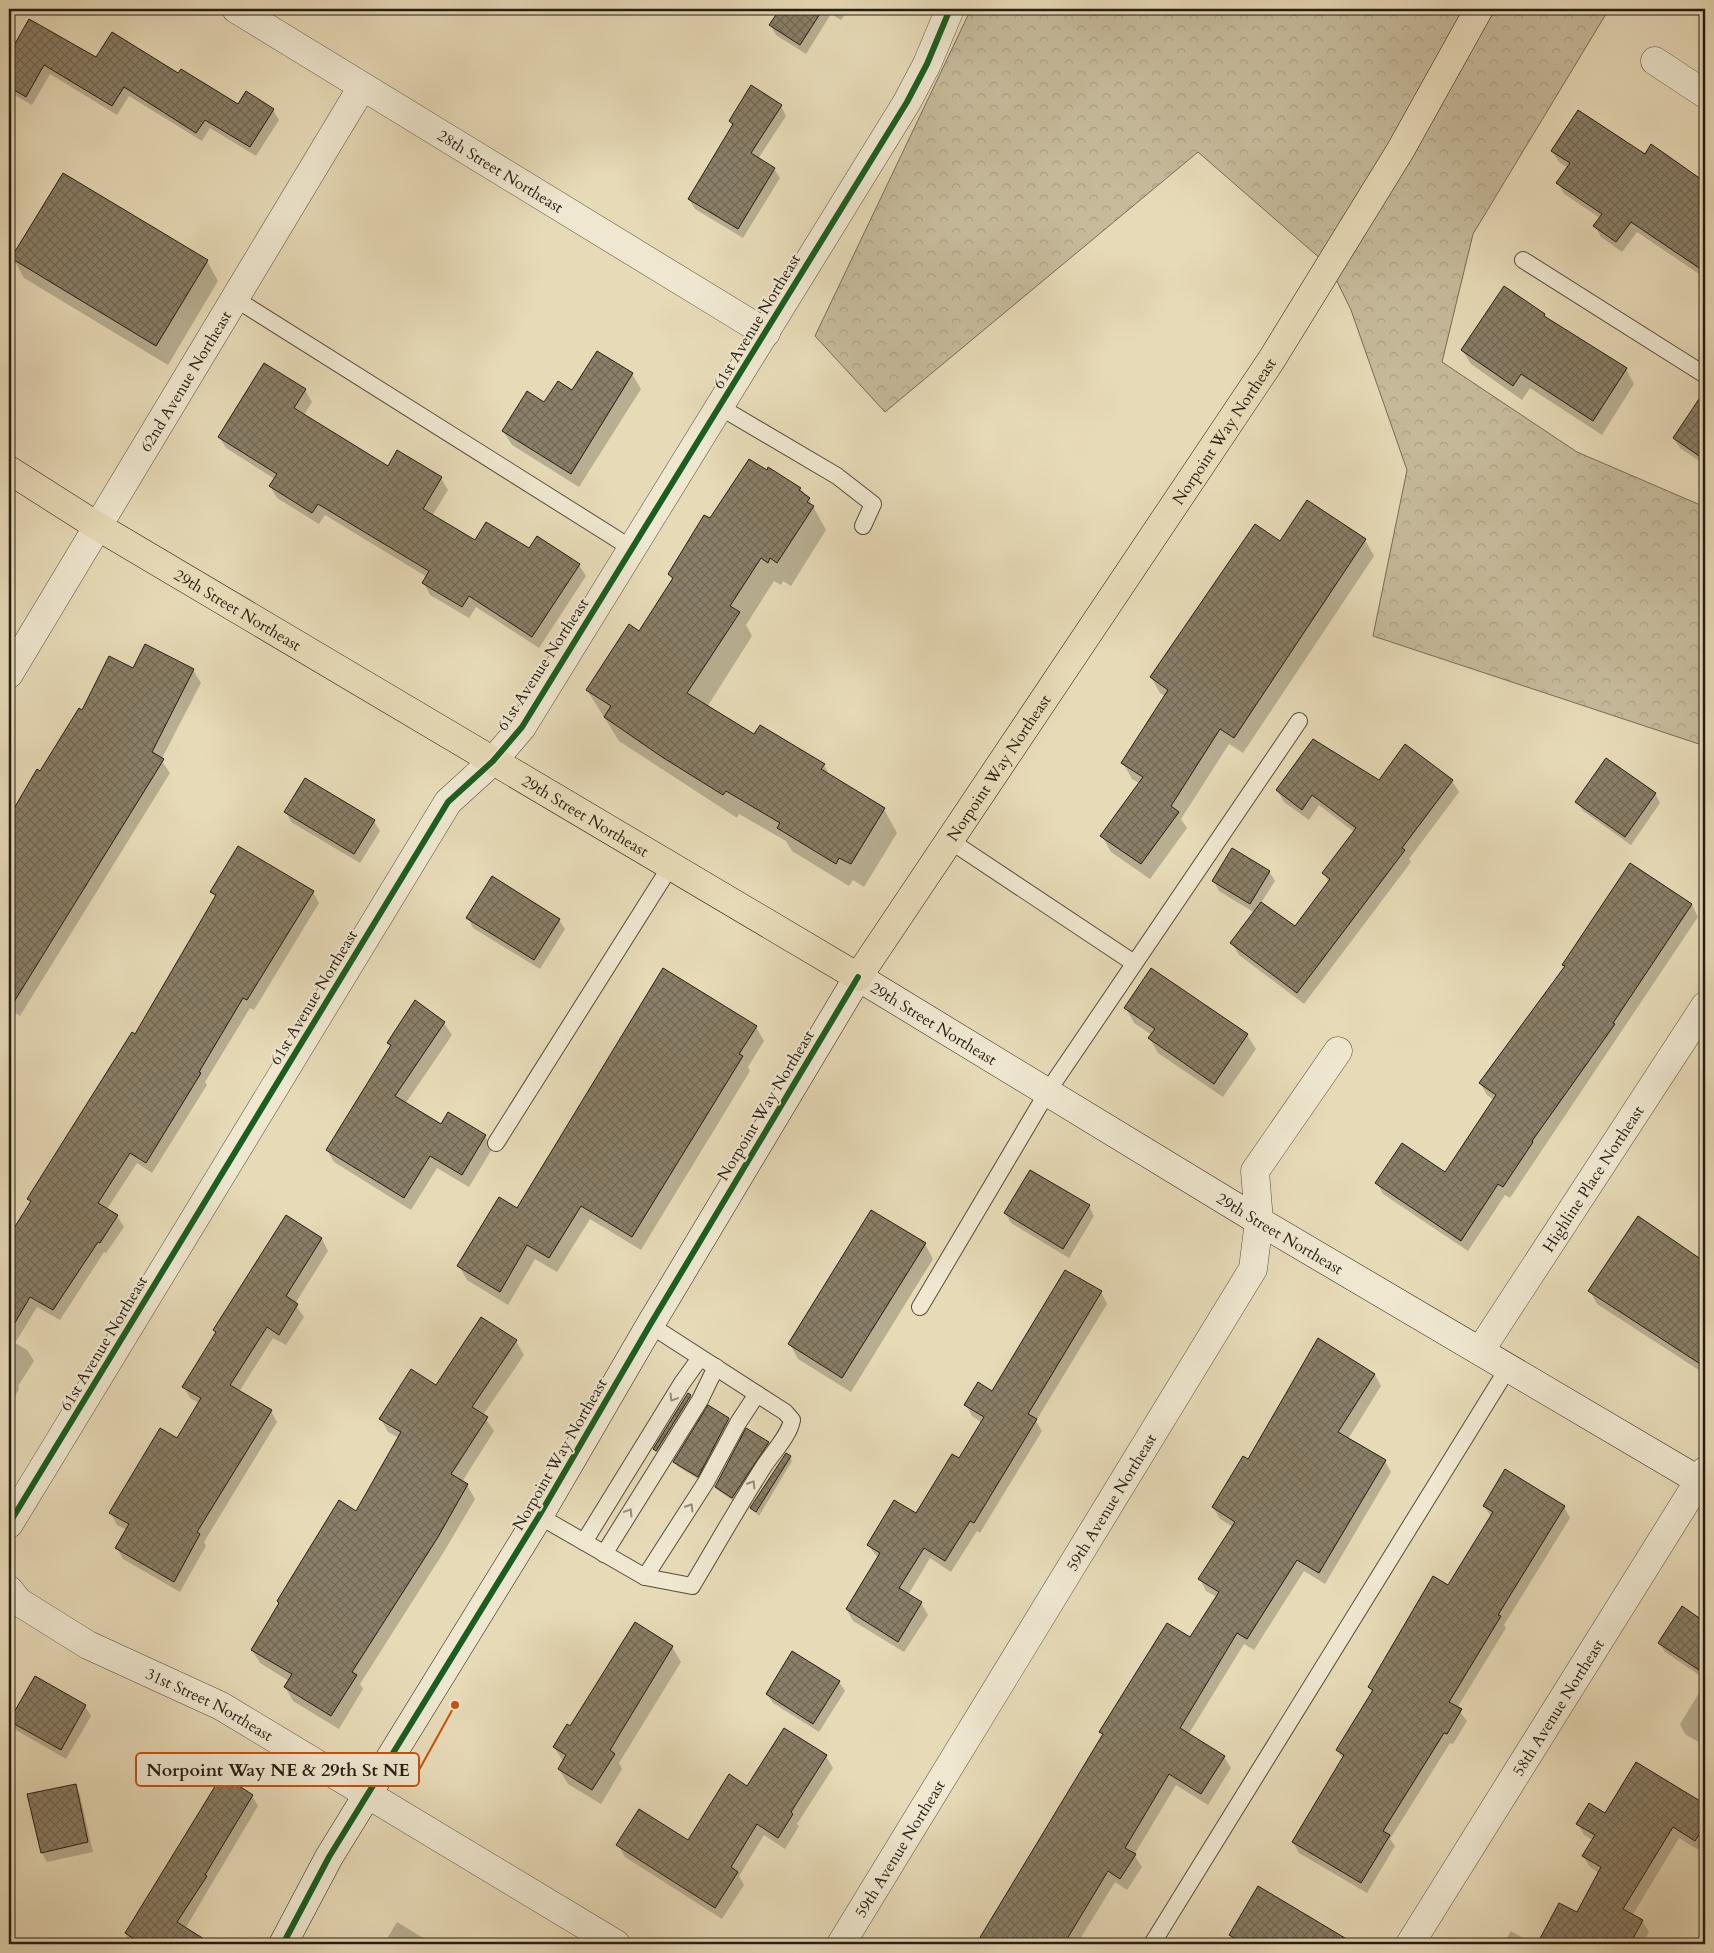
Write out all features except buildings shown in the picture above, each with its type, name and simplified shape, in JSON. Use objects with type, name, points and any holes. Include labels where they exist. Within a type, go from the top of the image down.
[{"type":"main road","name":"Norpoint Way Northeast","points":[[858,977],[1272,359],[1400,151],[1479,9]]},
{"type":"main road","name":"29th Street Northeast","points":[[9,470],[97,526],[858,977]]},
{"type":"street","name":"28th Street Northeast","points":[[236,9],[766,333]]},
{"type":"street","name":"61st Avenue Northeast","points":[[9,1524],[448,802],[493,761],[522,727],[907,102],[927,64],[950,9]]},
{"type":"street","points":[[1655,61],[1705,94]]},
{"type":"street","name":"62nd Avenue Northeast","points":[[9,674],[362,87]]},
{"type":"street","name":"29th Street Northeast","points":[[858,977],[1259,1221],[1508,1368],[1703,1478]]},
{"type":"street","name":"Norpoint Way Northeast","points":[[283,1944],[329,1857],[540,1516],[650,1325],[858,977]]},
{"type":"street","name":"Highline Place Northeast","points":[[1480,1351],[1705,1006]]},
{"type":"street","name":"59th Avenue Northeast","points":[[841,1944],[1252,1269],[1259,1221],[1256,1171],[1338,1051]]},
{"type":"street","name":"58th Avenue Northeast","points":[[1410,1944],[1703,1478]]},
{"type":"street","name":"31st Street Northeast","points":[[9,1590],[19,1602],[88,1645],[221,1706],[616,1944]]},
{"type":"lane","points":[[1524,260],[1705,375]]},
{"type":"lane","points":[[234,298],[631,548]]},
{"type":"lane","points":[[720,407],[837,476],[873,504],[863,526]]},
{"type":"lane","points":[[920,1307],[1048,1091],[1299,721]]},
{"type":"lane","points":[[949,840],[1134,963]]},
{"type":"lane","points":[[496,1143],[670,867]]},
{"type":"lane","points":[[540,1516],[645,1577],[692,1586],[740,1503],[776,1446],[790,1429],[792,1420],[786,1412],[650,1325]]},
{"type":"lane","points":[[584,1542],[682,1383],[700,1358]]},
{"type":"lane","points":[[604,1554],[700,1400],[716,1367]]},
{"type":"lane","points":[[1152,1944],[1508,1368]]},
{"type":"lane","points":[[645,1577],[706,1482],[738,1423],[757,1394]]},
{"type":"green space","points":[[971,9],[1609,9],[1473,234],[1442,362],[1577,452],[1705,507],[1705,746],[1373,636],[1407,470],[1351,310],[1330,267],[1198,152],[885,412],[815,336]]},
{"type":"cycle path","points":[[9,1524],[448,802],[493,761],[522,727],[907,102],[927,64],[950,9]]},
{"type":"cycle path","points":[[283,1944],[329,1857],[539,1516],[650,1325],[858,977]]},
{"type":"place","name":"Norpoint Way NE & 29th St NE","points":[[455,1705]]}]
